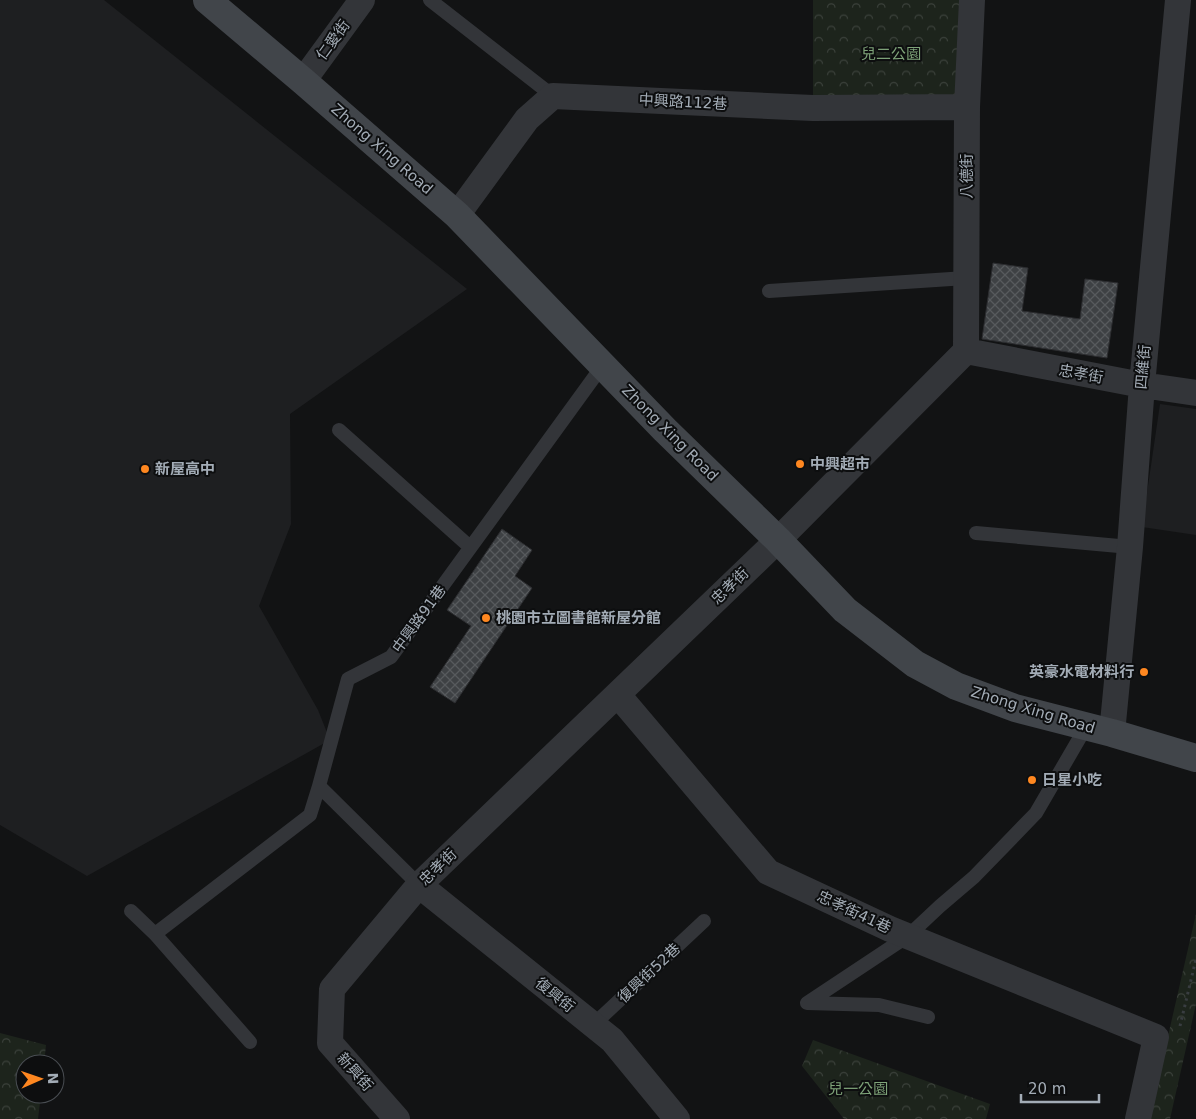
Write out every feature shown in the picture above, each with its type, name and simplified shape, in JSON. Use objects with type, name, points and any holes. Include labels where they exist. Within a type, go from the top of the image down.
[{"type":"street","name":"Zhong Xing Road","points":[[207,0],[303,80],[457,215],[665,430],[778,540],[845,610],[915,664],[956,686],[1015,708],[1112,733],[1196,758]]},
{"type":"street","name":"仁愛街","points":[[303,80],[362,0]]},
{"type":"street","name":"八德街","points":[[966,351],[967,107],[972,0]]},
{"type":"street","name":"四維街","points":[[1112,733],[1178,0]]},
{"type":"street","name":"中興路112巷","points":[[553,96],[813,108],[967,107]]},
{"type":"street","points":[[457,215],[527,119],[553,96]]},
{"type":"street","name":"忠孝街","points":[[332,989],[419,885],[778,540],[966,351],[1142,385],[1196,393]]},
{"type":"street","name":"忠孝街41巷","points":[[618,695],[768,872],[908,936],[1156,1037],[1138,1119]]},
{"type":"street","name":"復興街","points":[[419,885],[612,1040],[677,1119]]},
{"type":"street","name":"新興街","points":[[332,989],[330,1043],[397,1119]]},
{"type":"lane","points":[[430,0],[553,96]]},
{"type":"lane","points":[[768,290],[966,278]]},
{"type":"lane","name":"中興路91巷","points":[[155,934],[310,815],[348,679],[391,657],[603,365]]},
{"type":"lane","points":[[339,430],[470,547]]},
{"type":"lane","points":[[976,533],[1130,546]]},
{"type":"lane","points":[[928,1017],[879,1006],[807,1003],[908,936],[974,877],[1036,813],[1086,727]]},
{"type":"lane","points":[[319,786],[419,885]]},
{"type":"lane","points":[[131,912],[155,934],[250,1042]]},
{"type":"lane","name":"復興街52巷","points":[[593,1025],[704,921]]},
{"type":"shaded area","name":"新屋高中","points":[[0,0],[104,0],[467,289],[290,414],[291,524],[259,606],[318,710],[330,740],[87,876],[0,825]]},
{"type":"shaded area","points":[[1160,404],[1196,409],[1196,535],[1142,527]]},
{"type":"green space","name":"兒二公園","points":[[813,0],[972,0],[967,107],[813,108]]},
{"type":"green space","points":[[1196,914],[1196,1004],[1170,1119],[1149,1119]]},
{"type":"green space","points":[[0,1033],[46,1045],[45,1054],[15,1054],[15,1104],[40,1104],[38,1119],[0,1119]]},
{"type":"green space","name":"兒一公園","points":[[813,1040],[990,1104],[986,1119],[844,1119],[802,1066]]},
{"type":"building","points":[[993,263],[1028,268],[1022,311],[1080,319],[1085,279],[1118,283],[1107,358],[982,339]]},
{"type":"building","name":"桃園市立圖書館新屋分館","points":[[502,529],[532,550],[515,576],[532,588],[455,703],[430,687],[471,626],[447,610]]},
{"type":"place","name":"中興超市","points":[[800,464]]},
{"type":"place","name":"新屋高中","points":[[145,469]]},
{"type":"place","name":"桃園市立圖書館新屋分館","points":[[486,618]]},
{"type":"place","name":"英豪水電材料行","points":[[1144,672]]},
{"type":"place","name":"日星小吃","points":[[1032,780]]}]
